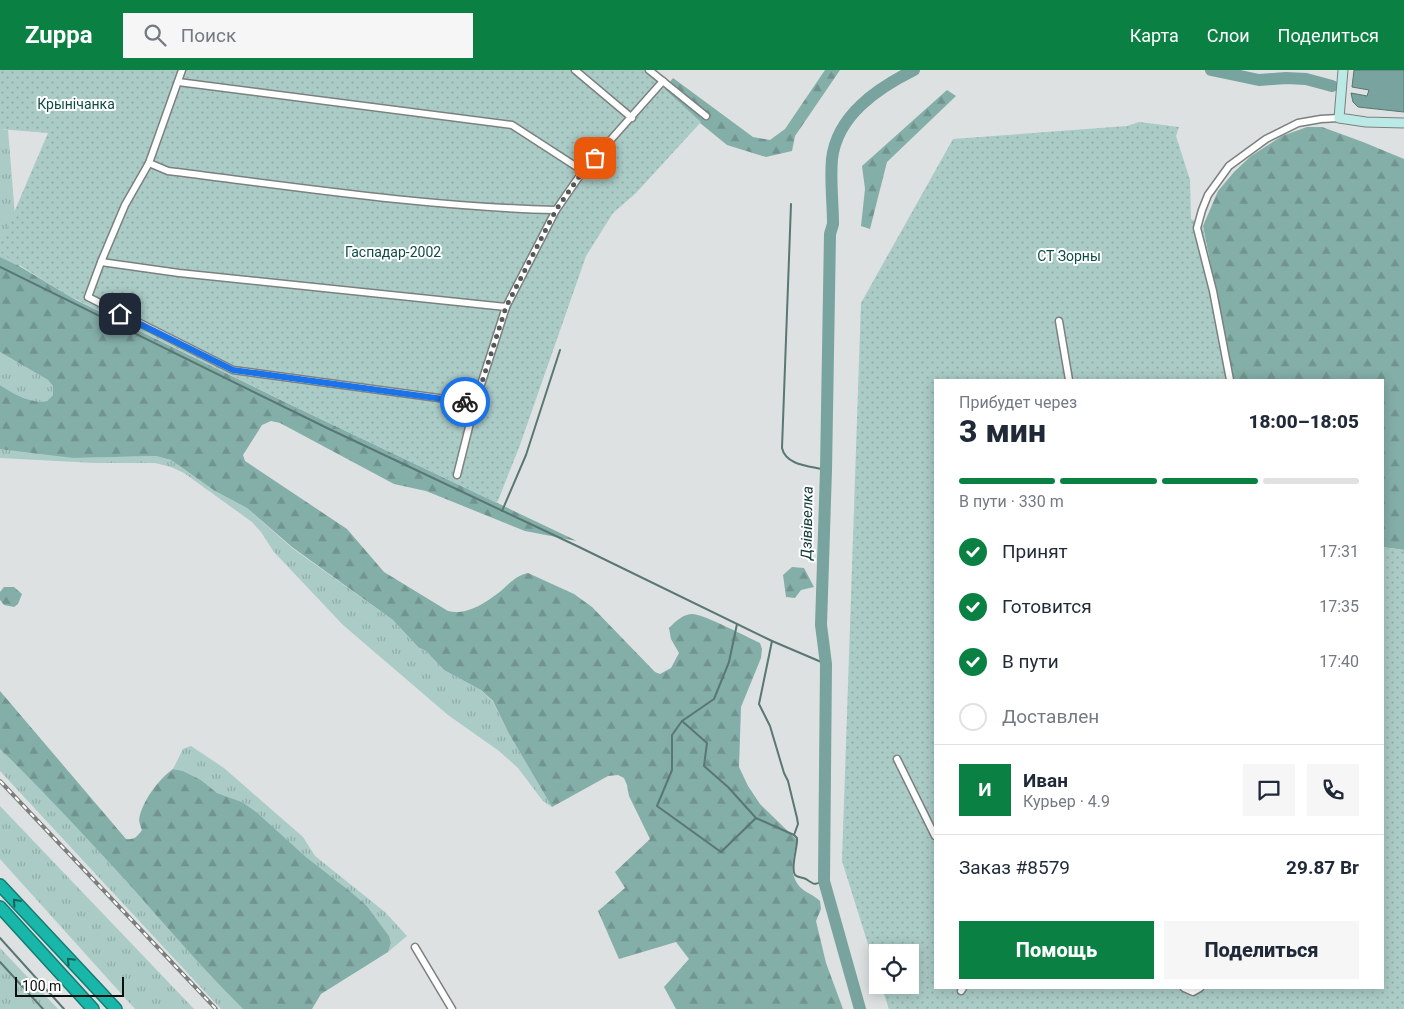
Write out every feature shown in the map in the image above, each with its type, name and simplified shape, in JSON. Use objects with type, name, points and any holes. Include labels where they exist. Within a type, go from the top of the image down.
[{"type":"highway","points":[[0,885],[116,1009]]},
{"type":"highway","points":[[0,907],[93,1009]]},
{"type":"street","points":[[182,70],[149,163],[125,205],[88,297],[233,370],[475,404]]},
{"type":"street","points":[[575,70],[632,118]]},
{"type":"street","points":[[649,70],[706,116]]},
{"type":"street","points":[[1339,118],[1343,70]]},
{"type":"street","points":[[457,475],[475,404],[506,307],[556,210],[583,171],[663,81]]},
{"type":"street","points":[[178,82],[512,125],[583,171]]},
{"type":"street","points":[[1230,379],[1197,228],[1208,196],[1229,166],[1266,139],[1286,128],[1308,120],[1339,118],[1366,122],[1404,123]]},
{"type":"street","points":[[149,163],[168,171],[366,195],[517,209],[556,210]]},
{"type":"street","points":[[101,262],[179,273],[506,307]]},
{"type":"street","points":[[1059,321],[1070,379]]},
{"type":"street","points":[[897,759],[934,834]]},
{"type":"street","points":[[414,947],[452,1009]]},
{"type":"street","points":[[1186,989],[1193,992],[1198,989]]},
{"type":"green space","name":"Гаспадар-2002","points":[[0,70],[644,70],[701,122],[635,194],[613,213],[586,256],[520,445],[497,503],[67,295],[0,253],[0,245],[48,133],[0,129]]},
{"type":"green space","points":[[825,70],[840,70],[795,136],[792,151],[766,157],[727,145],[662,92],[673,78],[753,137],[770,140],[785,129]]},
{"type":"green space","points":[[947,90],[956,96],[887,162],[870,229],[861,226],[865,189],[862,166]]},
{"type":"green space","name":"СТ Зорны","points":[[1139,122],[1179,127],[1176,136],[1190,180],[1191,219],[1203,226],[1233,379],[934,379],[934,989],[1384,989],[1384,547],[1404,550],[1404,1009],[889,1009],[884,994],[919,994],[919,944],[869,944],[869,947],[842,861],[861,303],[953,139],[1127,126]]},
{"type":"green space","points":[[1307,127],[1322,127],[1404,159],[1404,550],[1384,547],[1384,379],[1233,379],[1203,226],[1218,191],[1234,172],[1251,156],[1282,136]]},
{"type":"green space","points":[[0,129],[8,130],[19,266],[0,257]]},
{"type":"green space","points":[[0,257],[19,266],[76,300],[577,541],[525,531],[426,491],[394,484],[280,423],[271,421],[262,425],[243,455],[245,461],[347,529],[384,572],[448,611],[462,612],[477,607],[496,595],[517,577],[528,573],[574,594],[592,607],[655,672],[660,674],[671,668],[679,653],[671,639],[669,628],[686,615],[693,614],[707,618],[760,643],[762,649],[761,658],[741,707],[739,767],[748,786],[760,804],[797,840],[792,864],[794,876],[800,887],[820,901],[821,909],[816,921],[826,963],[843,1009],[676,1009],[664,987],[689,959],[676,942],[619,959],[598,911],[625,888],[615,872],[650,839],[629,796],[624,778],[618,775],[608,776],[552,807],[508,732],[493,701],[481,690],[444,670],[426,651],[418,647],[393,620],[292,547],[247,508],[215,491],[171,460],[156,456],[73,458],[0,449],[0,385],[23,398],[41,402],[47,401],[53,395],[53,386],[48,380],[0,352]]},
{"type":"green space","points":[[0,352],[48,380],[53,386],[53,395],[47,401],[29,400],[0,385]]},
{"type":"green space","points":[[8,448],[73,458],[156,456],[171,460],[215,491],[247,508],[292,548],[393,620],[418,647],[426,651],[444,670],[481,690],[493,702],[508,732],[552,807],[543,801],[518,768],[499,751],[448,715],[343,625],[274,552],[252,522],[184,473],[155,463],[95,463],[0,458],[0,449]]},
{"type":"green space","points":[[792,567],[804,568],[814,587],[801,590],[795,598],[786,597],[783,575]]},
{"type":"green space","points":[[4,587],[14,587],[22,594],[18,604],[14,607],[4,605],[0,600],[0,592]]},
{"type":"green space","points":[[0,691],[126,839],[135,838],[142,830],[139,821],[140,815],[145,802],[158,783],[173,769],[183,771],[201,780],[217,793],[242,802],[256,812],[306,857],[367,906],[389,936],[391,943],[388,952],[321,994],[312,1009],[243,1009],[80,831],[0,749]]},
{"type":"green space","points":[[191,746],[224,768],[303,837],[315,856],[385,912],[407,936],[388,952],[391,943],[389,936],[367,906],[351,892],[306,857],[242,802],[217,793],[201,780],[183,771],[173,769],[183,749]]},
{"type":"green space","points":[[0,749],[80,831],[243,1009],[221,1009],[0,771]]},
{"type":"green space","points":[[0,806],[194,1009],[135,1009],[0,859]]},
{"type":"green space","points":[[0,948],[58,1009],[0,1009]]},
{"type":"water","points":[[1354,70],[1404,70],[1404,112],[1358,107],[1353,102],[1351,93],[1367,96],[1369,90],[1352,87]]},
{"type":"waterway","name":"Дзівівелка","points":[[860,1009],[824,881],[826,664],[821,625],[830,234],[833,224],[831,167],[835,143],[851,116],[874,94],[914,70]]},
{"type":"waterway","name":"Дзівівелка","points":[[1211,70],[1259,80],[1306,79],[1332,86]]},
{"type":"waterway","points":[[791,204],[782,448],[784,454],[794,462],[826,470]]},
{"type":"waterway","points":[[0,267],[325,427],[772,641],[826,664]]},
{"type":"waterway","points":[[502,511],[526,455],[560,350]]},
{"type":"waterway","points":[[737,624],[729,662],[714,699],[682,721],[672,735],[672,770],[657,806],[721,852],[756,818],[794,835]]},
{"type":"waterway","points":[[772,641],[759,704],[770,726],[788,781],[797,818],[798,824],[794,835],[797,838],[794,872],[796,876],[816,884],[824,881]]},
{"type":"waterway","points":[[682,721],[707,743],[704,766],[728,787],[756,818]]},
{"type":"waterway","points":[[0,938],[64,1009]]},
{"type":"waterway","points":[[0,962],[43,1009]]},
{"type":"railway","points":[[0,781],[216,1009]]},
{"type":"way so far","points":[[465,402],[475,404],[506,307],[556,210],[583,171],[595,158]]},
{"type":"route","points":[[120,314],[233,370],[465,402]]},
{"type":"park label","name":"Крынічанка","points":[[76,104]]}]
